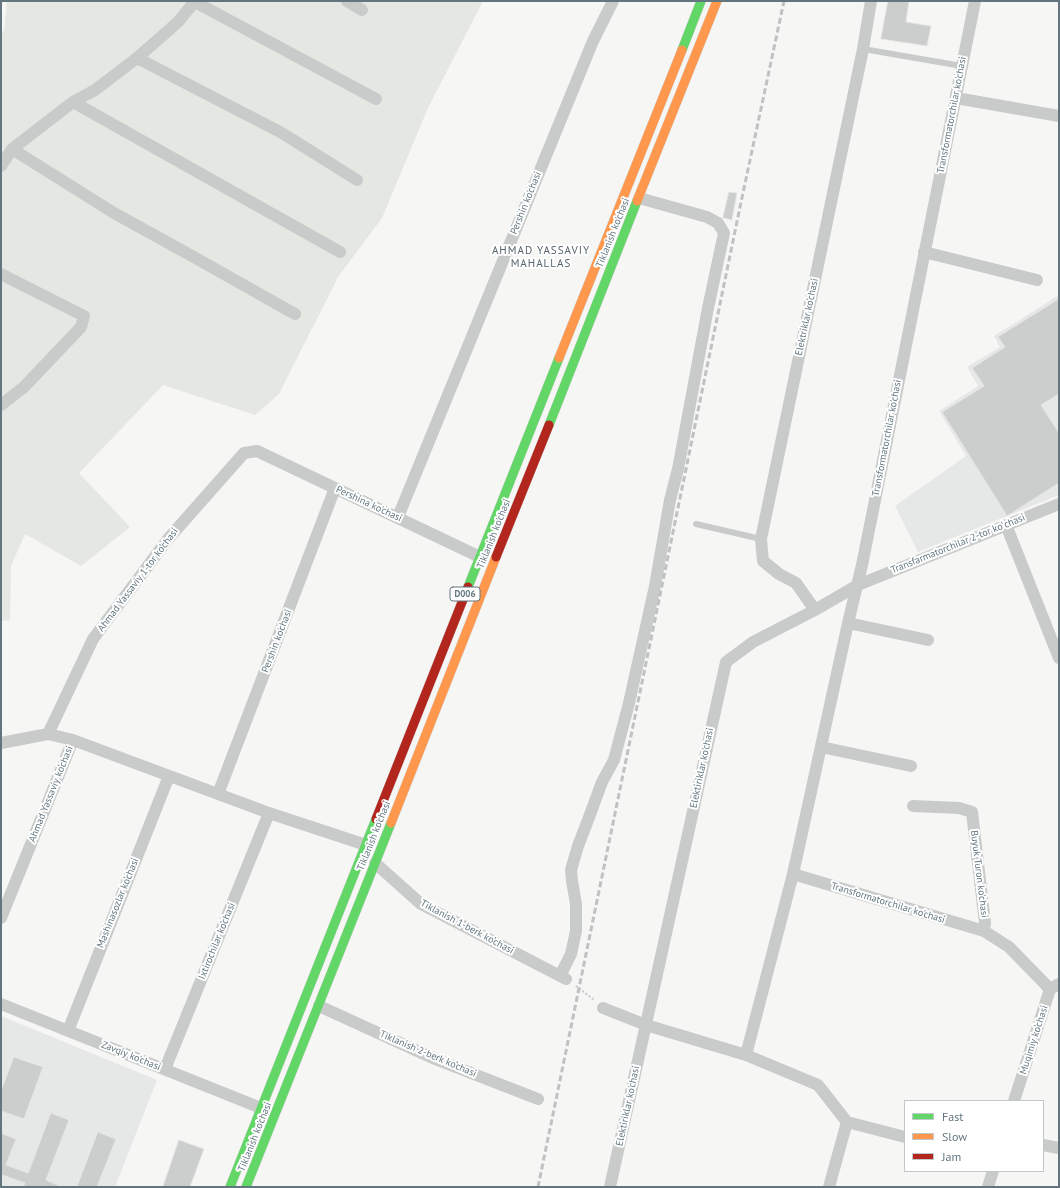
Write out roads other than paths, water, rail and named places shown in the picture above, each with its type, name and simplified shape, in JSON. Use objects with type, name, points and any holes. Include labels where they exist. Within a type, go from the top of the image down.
[{"type":"main road","name":"D006","points":[[230,1187],[701,1]]},
{"type":"main road","name":"Tiklanish ko'chasi","points":[[246,1187],[717,1]]},
{"type":"main road","points":[[366,846],[375,863]]},
{"type":"street","points":[[1,166],[12,148],[73,102],[95,90],[137,58],[178,22],[195,1],[376,99]]},
{"type":"street","points":[[347,1],[362,10]]},
{"type":"street","name":"Pershin ko'chasi","points":[[398,517],[593,41],[613,1]]},
{"type":"street","name":"Elektriklar ko‘chasi","points":[[815,610],[796,583],[779,574],[762,560],[761,539],[863,49],[871,1]]},
{"type":"street","name":"Transformatorchilar ko'chasi","points":[[746,1055],[793,874],[848,623],[858,584],[975,1]]},
{"type":"street","points":[[137,58],[282,133],[357,180]]},
{"type":"street","points":[[956,98],[1059,116]]},
{"type":"street","points":[[73,102],[340,252]]},
{"type":"street","points":[[12,148],[114,213],[295,314]]},
{"type":"street","name":"Tiklanish 1-berk ko‘chasi","points":[[375,863],[421,904],[564,977],[576,931],[576,904],[571,870],[578,846],[602,782],[614,760],[629,703],[655,586],[670,500],[678,469],[724,232],[718,223],[707,217],[639,198]]},
{"type":"street","points":[[924,252],[1037,280]]},
{"type":"street","points":[[1,274],[84,316],[81,327],[24,387],[1,405]]},
{"type":"street","name":"Pershina ko'chasi","points":[[257,451],[480,557]]},
{"type":"street","name":"Ahmad Yassaviy 1-tor ko‘chasi","points":[[48,734],[93,639],[173,534],[244,453],[257,451]]},
{"type":"street","name":"Pershin ko'chasi","points":[[218,794],[335,488]]},
{"type":"street","name":"Transfarmatorchilar 2-tor koʻchasi","points":[[858,584],[1059,504]]},
{"type":"street","points":[[1006,525],[1058,655]]},
{"type":"street","name":"Elektiriklar ko'chasi","points":[[610,1187],[726,662],[753,642],[815,610],[858,584]]},
{"type":"street","points":[[848,623],[928,640]]},
{"type":"street","name":"Ahmad Yassaviy ko‘chasi","points":[[1,743],[48,734],[73,740],[1,918]]},
{"type":"street","points":[[73,740],[269,813],[366,846]]},
{"type":"street","points":[[821,748],[911,766]]},
{"type":"street","name":"Mashinasozlar ko‘chasi","points":[[68,1031],[169,776]]},
{"type":"street","name":"Buyuk Turon ko'chasi","points":[[913,806],[959,808],[972,812],[985,923],[984,931],[1009,947],[1054,986]]},
{"type":"street","name":"Ixtirochilar ko‘chasi","points":[[165,1069],[269,813]]},
{"type":"street","name":"Transformatorchilar ko'chasi","points":[[793,874],[984,931]]},
{"type":"street","name":"Muqimiy ko‘chasi","points":[[1014,1100],[1054,986]]},
{"type":"street","name":"Zavqiy ko'chasi","points":[[1,1004],[261,1108]]},
{"type":"street","name":"Tiklanish 2-berk ko‘chasi","points":[[319,1006],[435,1059],[538,1099]]},
{"type":"street","points":[[604,1008],[646,1025],[746,1055],[818,1085],[847,1122],[904,1137]]},
{"type":"street","points":[[829,1187],[847,1122]]},
{"type":"street","points":[[1044,1145],[1059,1148]]},
{"type":"street","points":[[988,1187],[993,1172]]},
{"type":"lane","points":[[863,49],[962,66]]},
{"type":"lane","points":[[696,524],[761,539]]},
{"type":"railway","points":[[538,1187],[740,207],[784,1]]},
{"type":"district","name":"AHMAD YASSAVIY MAHALLAS","points":[[541,257]]}]
